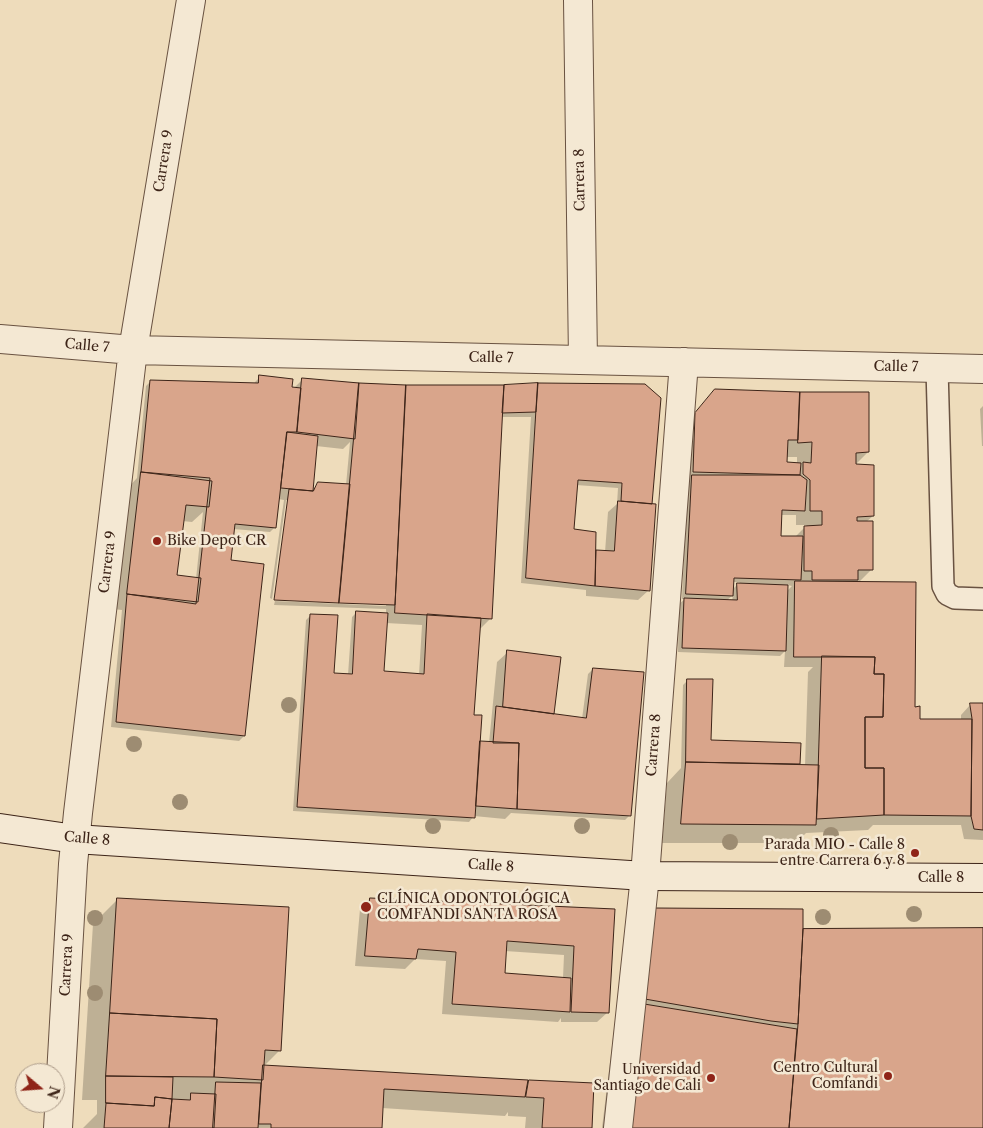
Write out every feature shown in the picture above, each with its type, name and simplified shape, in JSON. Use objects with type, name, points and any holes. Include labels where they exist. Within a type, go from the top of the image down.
[{"type":"street","name":"Carrera 9","points":[[58,1128],[75,839],[133,350],[191,0]]},
{"type":"street","name":"Carrera 8","points":[[578,0],[583,360]]},
{"type":"street","name":"Calle 7","points":[[0,339],[133,350],[983,369]]},
{"type":"street","name":"Carrera 8","points":[[618,1128],[644,876],[684,362]]},
{"type":"street","name":"Calle 8","points":[[0,828],[75,839],[644,876],[983,878]]},
{"type":"lane","points":[[937,368],[944,586],[947,594],[956,598],[983,599]]},
{"type":"building","points":[[259,375],[293,379],[292,387],[301,388],[297,432],[287,432],[276,528],[235,524],[231,560],[264,564],[245,736],[116,722],[127,594],[196,604],[210,478],[141,472],[150,380],[258,383]]},
{"type":"building","points":[[302,378],[359,383],[355,439],[297,432]]},
{"type":"building","points":[[359,383],[406,385],[395,605],[339,603]]},
{"type":"building","points":[[538,383],[645,384],[661,398],[652,504],[621,501],[622,483],[578,480],[574,529],[596,532],[595,586],[526,578]]},
{"type":"building","points":[[538,383],[536,412],[502,413],[504,385]]},
{"type":"building","points":[[406,385],[504,385],[492,619],[395,613]]},
{"type":"building","points":[[715,389],[800,392],[798,440],[788,440],[787,462],[801,463],[800,475],[693,472],[695,413]]},
{"type":"building","points":[[800,392],[869,392],[869,452],[856,453],[856,464],[874,465],[874,516],[857,517],[857,521],[873,521],[873,570],[858,570],[858,580],[812,580],[812,571],[804,571],[804,526],[822,525],[822,511],[810,511],[810,480],[803,474],[803,462],[811,463],[812,442],[798,443]]},
{"type":"building","points":[[287,432],[318,436],[313,491],[281,488]]},
{"type":"building","name":"Bike Depot CR","points":[[141,472],[212,481],[209,507],[186,505],[177,575],[201,578],[198,602],[127,594]]},
{"type":"building","points":[[692,475],[800,475],[807,480],[805,511],[782,510],[781,536],[803,536],[801,580],[734,578],[733,596],[686,594]]},
{"type":"building","points":[[318,482],[350,484],[339,603],[274,600],[289,489],[313,491]]},
{"type":"building","points":[[618,501],[656,504],[650,591],[595,586],[596,550],[614,551]]},
{"type":"building","points":[[795,581],[916,582],[915,707],[920,706],[920,719],[972,719],[971,816],[884,815],[884,768],[865,768],[865,717],[883,717],[884,674],[874,674],[875,657],[794,657]]},
{"type":"building","points":[[737,583],[788,585],[786,651],[682,648],[684,598],[737,600]]},
{"type":"building","points":[[356,611],[388,613],[384,671],[424,674],[427,614],[481,618],[474,715],[482,715],[475,818],[297,807],[310,614],[338,615],[334,673],[352,674]]},
{"type":"building","points":[[507,650],[561,657],[554,714],[503,707]]},
{"type":"building","points":[[822,656],[875,657],[874,674],[884,674],[883,717],[865,717],[865,768],[884,768],[884,815],[817,819]]},
{"type":"building","points":[[593,668],[644,672],[631,816],[517,809],[519,743],[493,743],[496,706],[586,718]]},
{"type":"building","points":[[687,679],[713,679],[711,740],[801,743],[800,764],[686,762]]},
{"type":"building","points":[[970,703],[983,703],[983,830],[974,829],[971,816],[972,719]]},
{"type":"building","points":[[480,741],[519,743],[517,809],[476,806]]},
{"type":"building","points":[[686,762],[819,765],[816,825],[681,824]]},
{"type":"building","points":[[117,898],[289,907],[281,1051],[265,1050],[263,1080],[214,1077],[217,1019],[110,1013]]},
{"type":"building","points":[[370,898],[615,909],[609,1013],[571,1012],[574,946],[507,941],[505,973],[571,978],[570,1012],[452,1004],[456,952],[418,949],[416,959],[365,956]]},
{"type":"building","points":[[652,908],[803,909],[798,1024],[639,998]]},
{"type":"building","name":"Centro Cultural Comfandi","points":[[983,928],[983,1128],[789,1128],[798,1024],[803,929]]},
{"type":"building","name":"Universidad Santiago de Cali","points":[[638,1003],[797,1029],[789,1128],[624,1128]]},
{"type":"building","points":[[110,1013],[217,1019],[214,1077],[106,1076]]},
{"type":"building","points":[[263,1065],[528,1080],[525,1097],[384,1089],[382,1128],[271,1128],[271,1124],[259,1124]]},
{"type":"building","points":[[106,1076],[173,1077],[172,1099],[155,1097],[154,1106],[106,1103]]},
{"type":"building","points":[[529,1080],[594,1083],[592,1128],[542,1128],[544,1098],[526,1097]]},
{"type":"building","points":[[216,1082],[261,1083],[258,1128],[213,1128]]},
{"type":"building","points":[[191,1093],[216,1094],[214,1128],[169,1128],[172,1099],[190,1100]]},
{"type":"building","points":[[155,1097],[172,1099],[169,1128],[104,1128],[106,1103],[154,1106]]},
{"type":"place","name":"Bike Depot CR","points":[[157,541]]},
{"type":"place","name":"Parada MIO - Calle 8 entre Carrera 6 y 8","points":[[915,853]]},
{"type":"place","name":"CLÍNICA ODONTOLÓGICA COMFANDI SANTA ROSA","points":[[366,907]]},
{"type":"place","name":"Centro Cultural Comfandi","points":[[888,1076]]},
{"type":"place","name":"Universidad Santiago de Cali","points":[[711,1078]]}]
